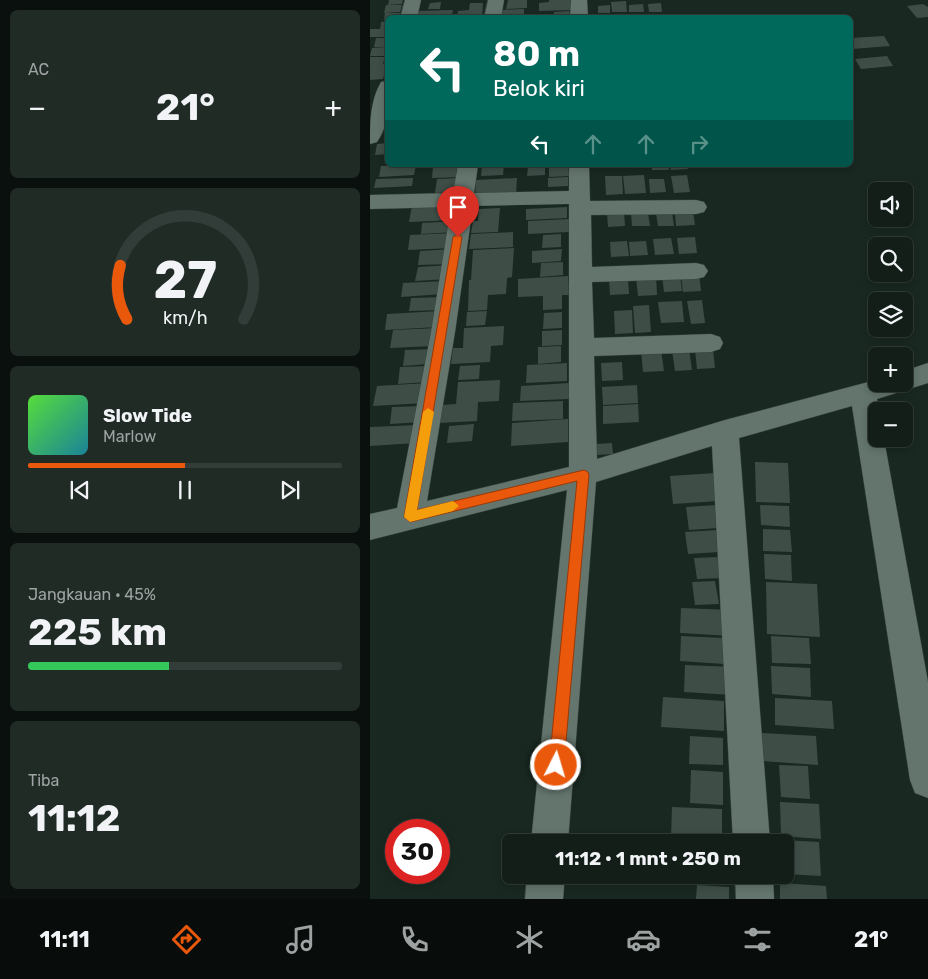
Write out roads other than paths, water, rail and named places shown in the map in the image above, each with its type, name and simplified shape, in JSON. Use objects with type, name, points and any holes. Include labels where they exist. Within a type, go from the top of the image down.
[{"type":"street","points":[[409,15],[413,0]]},
{"type":"street","points":[[493,15],[496,0]]},
{"type":"street","points":[[579,0],[579,15]]},
{"type":"street","points":[[370,82],[385,82]]},
{"type":"street","points":[[370,138],[385,95]]},
{"type":"street","points":[[410,517],[443,332],[468,167]]},
{"type":"street","points":[[550,834],[584,475],[579,167]]},
{"type":"street","points":[[370,202],[463,198],[696,207]]},
{"type":"street","points":[[581,275],[696,271]]},
{"type":"street","points":[[582,347],[711,343]]},
{"type":"street","points":[[913,378],[928,373]]},
{"type":"street","points":[[370,527],[584,475],[725,431],[870,392]]},
{"type":"street","points":[[863,394],[928,780]]},
{"type":"street","points":[[725,431],[751,834]]},
{"type":"street","points":[[544,899],[545,884]]},
{"type":"street","points":[[755,884],[756,899]]}]
